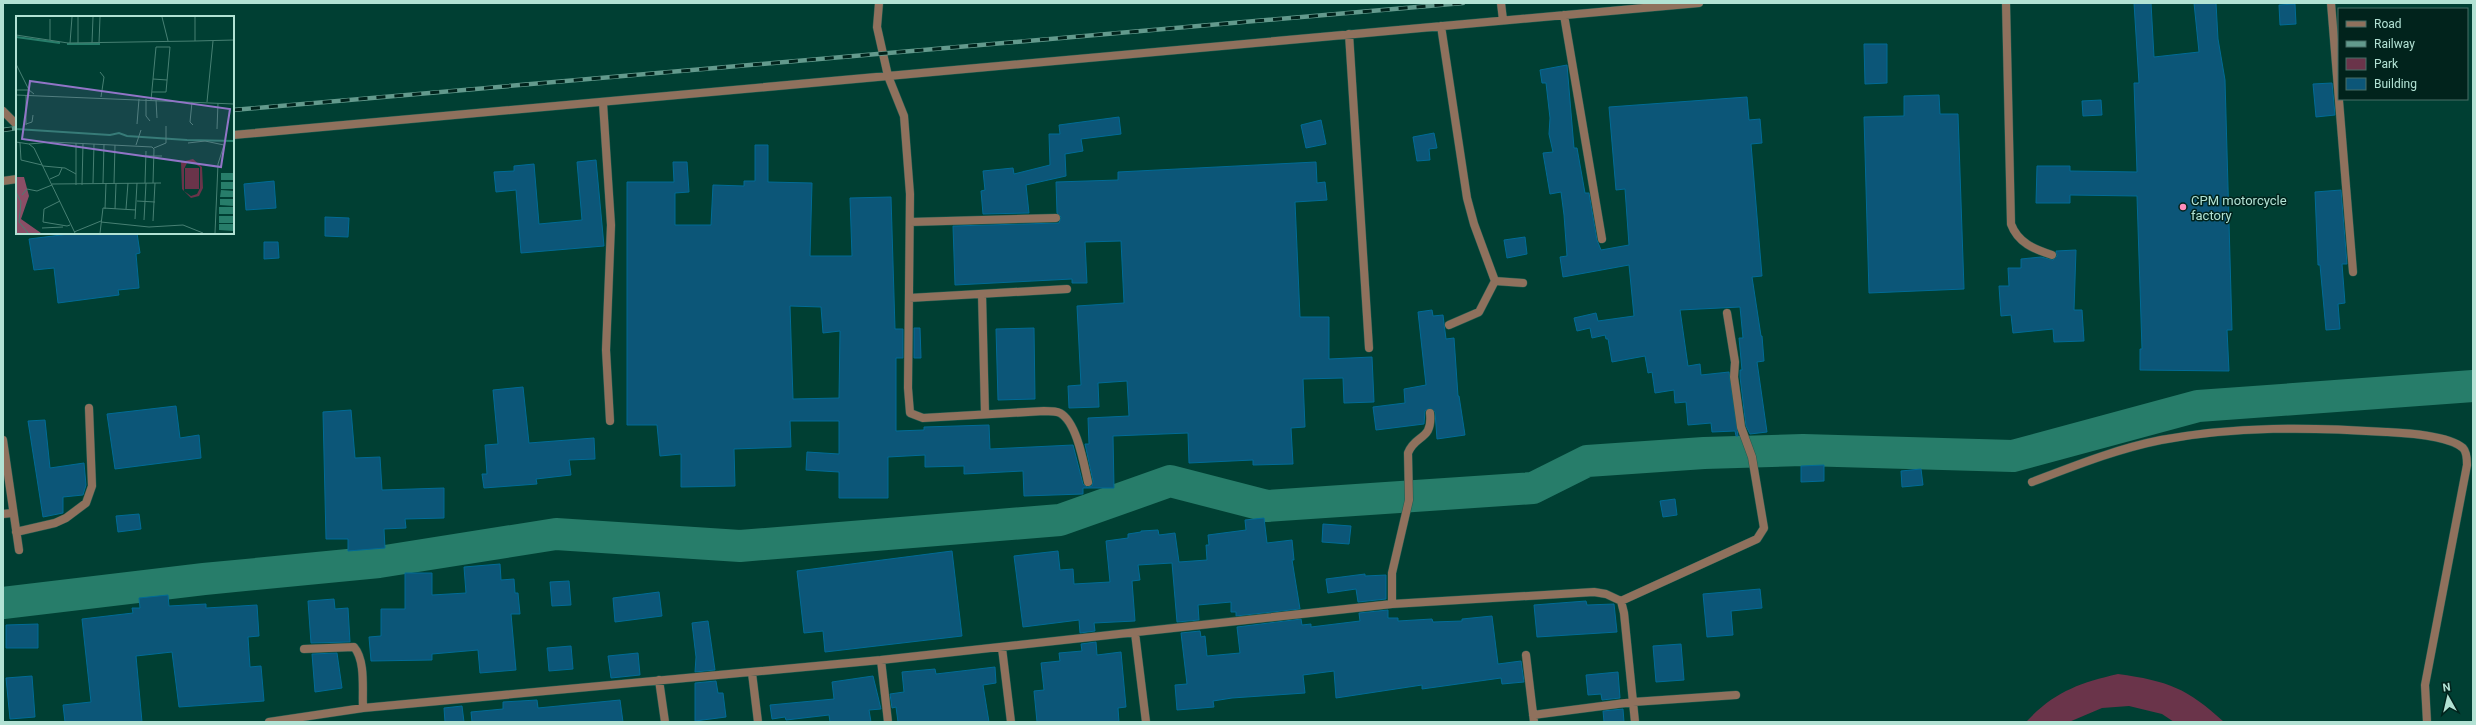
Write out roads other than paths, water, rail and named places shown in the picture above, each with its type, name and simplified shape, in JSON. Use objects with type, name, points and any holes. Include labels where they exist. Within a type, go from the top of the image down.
[{"type":"street","points":[[879,3],[877,27],[888,76],[904,116],[910,194],[910,413],[923,418],[1044,411],[1060,413],[1066,419],[1080,445],[1088,482]]},
{"type":"street","points":[[1501,3],[1503,20]]},
{"type":"street","points":[[234,135],[603,103],[1699,3]]},
{"type":"street","points":[[2006,3],[2011,224],[2015,236],[2034,249],[2052,255]]},
{"type":"street","points":[[2331,3],[2338,89]]},
{"type":"street","points":[[1564,15],[1602,239]]},
{"type":"street","points":[[1440,26],[1469,207],[1494,281],[1479,312],[1471,318],[1448,326]]},
{"type":"street","points":[[1349,34],[1369,348]]},
{"type":"street","points":[[2339,100],[2353,272]]},
{"type":"street","points":[[603,103],[611,225],[606,350],[610,421]]},
{"type":"street","points":[[3,111],[16,124]]},
{"type":"street","points":[[3,181],[16,179]]},
{"type":"street","points":[[910,222],[1056,218]]},
{"type":"street","points":[[1494,281],[1523,283]]},
{"type":"street","points":[[909,298],[1067,288]]},
{"type":"street","points":[[982,294],[985,414]]},
{"type":"street","points":[[1620,601],[1745,543],[1757,539],[1764,528],[1752,457],[1741,427],[1734,377],[1735,362],[1727,313]]},
{"type":"street","points":[[16,532],[55,523],[66,518],[86,502],[92,486],[89,408]]},
{"type":"street","points":[[1392,604],[1392,573],[1409,500],[1408,461],[1410,447],[1425,436],[1430,428],[1430,413]]},
{"type":"street","points":[[2032,482],[2131,448],[2161,440],[2225,431],[2294,427],[2408,434],[2450,442],[2463,448],[2466,454],[2467,465],[2425,685],[2427,722]]},
{"type":"street","points":[[3,440],[12,513],[19,550]]},
{"type":"street","points":[[3,514],[12,513]]},
{"type":"street","points":[[268,722],[363,708],[659,680],[752,673],[1002,648],[1392,604],[1594,592],[1606,594],[1620,601],[1624,613],[1635,722]]},
{"type":"street","points":[[1135,633],[1146,722]]},
{"type":"street","points":[[304,649],[354,647],[359,652],[361,663],[363,708]]},
{"type":"street","points":[[1002,648],[1011,722]]},
{"type":"street","points":[[1526,655],[1533,718],[1633,702],[1736,695]]},
{"type":"street","points":[[881,660],[888,722]]},
{"type":"street","points":[[752,673],[758,722]]},
{"type":"street","points":[[659,680],[665,722]]},
{"type":"waterway","points":[[3,603],[204,579],[379,562],[556,534],[740,546],[1060,520],[1170,481],[1267,506],[1533,488],[1587,461],[1704,453],[1803,450],[2013,456],[2198,406],[2473,386]]},
{"type":"railway","points":[[234,110],[1463,3]]},
{"type":"railway","points":[[3,130],[16,128]]},
{"type":"place","name":"CPM motorcycle factory","points":[[2183,207]]}]
